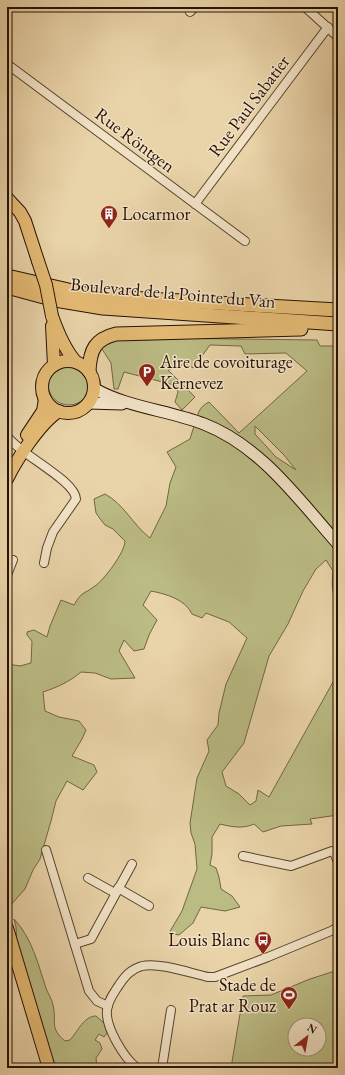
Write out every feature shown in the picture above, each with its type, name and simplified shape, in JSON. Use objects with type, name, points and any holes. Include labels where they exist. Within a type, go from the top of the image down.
[{"type":"highway","points":[[7,270],[86,294]]},
{"type":"highway","name":"Boulevard de la Pointe du Van","points":[[7,276],[86,294],[152,300],[338,310]]},
{"type":"highway","name":"Boulevard de la Pointe du Van","points":[[7,287],[55,300],[103,308],[338,325]]},
{"type":"highway","points":[[89,371],[90,358],[94,347],[103,339],[116,334],[308,329],[338,325]]},
{"type":"main road","points":[[7,198],[23,216],[46,285],[52,316],[54,365]]},
{"type":"main road","points":[[7,209],[30,238]]},
{"type":"main road","points":[[52,316],[60,338],[75,361]]},
{"type":"main road","points":[[67,360],[75,361],[83,365],[89,371],[92,376],[95,389],[89,403],[83,409],[67,413],[53,408],[45,399],[42,392],[42,384],[44,376],[54,365],[67,360]]},
{"type":"main road","points":[[95,389],[104,394],[134,405],[182,417],[202,424],[239,442],[269,467],[338,544]]},
{"type":"main road","points":[[7,479],[21,449],[41,414],[45,399]]},
{"type":"main road","points":[[89,403],[134,405]]},
{"type":"main road","points":[[7,467],[21,449],[59,411]]},
{"type":"main road","points":[[7,928],[49,1068]]},
{"type":"street","points":[[305,7],[338,37]]},
{"type":"street","name":"Rue Paul Sabatier","points":[[195,204],[328,27]]},
{"type":"street","name":"Rue Röntgen","points":[[7,64],[245,241]]},
{"type":"street","points":[[7,436],[21,449],[70,487],[76,495],[76,499],[53,532],[47,548],[44,563]]},
{"type":"street","points":[[7,576],[13,560]]},
{"type":"street","points":[[46,850],[92,996],[97,1001],[108,1006]]},
{"type":"street","points":[[243,856],[291,866],[332,850],[338,862]]},
{"type":"street","points":[[75,944],[91,939],[132,864]]},
{"type":"street","points":[[88,878],[149,906]]},
{"type":"street","points":[[137,1068],[124,1055],[107,1015],[108,1006],[112,996],[127,974],[141,966],[160,965],[214,980],[338,927]]},
{"type":"street","points":[[162,1068],[171,1010]]},
{"type":"green space","points":[[152,338],[317,340],[320,346],[338,346],[338,603],[333,592],[333,571],[326,560],[316,569],[303,591],[288,624],[269,656],[244,743],[222,772],[226,786],[239,794],[250,805],[256,801],[258,790],[269,797],[338,673],[338,815],[310,819],[312,824],[281,826],[263,832],[254,824],[246,827],[237,827],[220,824],[212,837],[212,854],[210,865],[216,868],[221,889],[232,896],[240,907],[225,911],[201,907],[193,923],[179,935],[169,933],[182,911],[197,869],[195,844],[191,833],[190,823],[197,778],[209,751],[207,740],[218,725],[219,713],[226,684],[247,638],[229,622],[206,613],[202,618],[192,614],[185,604],[180,601],[151,591],[143,605],[157,620],[144,649],[134,651],[124,640],[119,651],[135,678],[111,679],[95,673],[81,672],[63,684],[43,692],[45,711],[59,717],[79,721],[86,730],[72,756],[94,765],[97,772],[83,790],[67,781],[56,801],[40,859],[33,870],[25,889],[9,907],[7,906],[7,664],[20,666],[31,663],[32,641],[27,635],[27,632],[34,630],[47,637],[61,600],[74,605],[81,595],[99,583],[122,552],[125,541],[101,520],[96,513],[94,499],[105,494],[112,498],[150,538],[166,506],[170,483],[176,467],[167,452],[190,439],[194,426],[197,425],[199,412],[203,406],[209,402],[239,433],[307,371],[286,353],[245,354],[241,346],[210,345],[193,368],[187,364],[168,370],[195,397],[182,410],[175,402],[178,392],[174,385],[124,372],[118,389],[114,389],[111,363],[100,346],[109,341]],"holes":[[[255,426],[284,455],[296,470],[276,457],[255,434]]]},
{"type":"green space","points":[[69,363],[84,369],[90,384],[84,399],[69,405],[54,399],[48,384],[54,369]]},
{"type":"green space","points":[[14,919],[25,934],[34,952],[52,1003],[55,1028],[60,1036],[65,1041],[70,1040],[88,1018],[96,1016],[104,1023],[107,1033],[104,1037],[99,1034],[95,1040],[100,1043],[102,1049],[96,1058],[97,1068],[52,1068],[17,950],[16,927]]},
{"type":"green space","name":"Stade de Prat ar Rouz","points":[[338,970],[338,1068],[231,1068],[243,996],[271,995],[310,979]]},
{"type":"place","name":"Locarmor","points":[[109,229]]},
{"type":"place","name":"Aire de covoiturage Kernevez","points":[[147,387]]},
{"type":"place","name":"Louis Blanc","points":[[263,955]]},
{"type":"place","name":"Stade de Prat ar Rouz","points":[[289,1010]]}]
